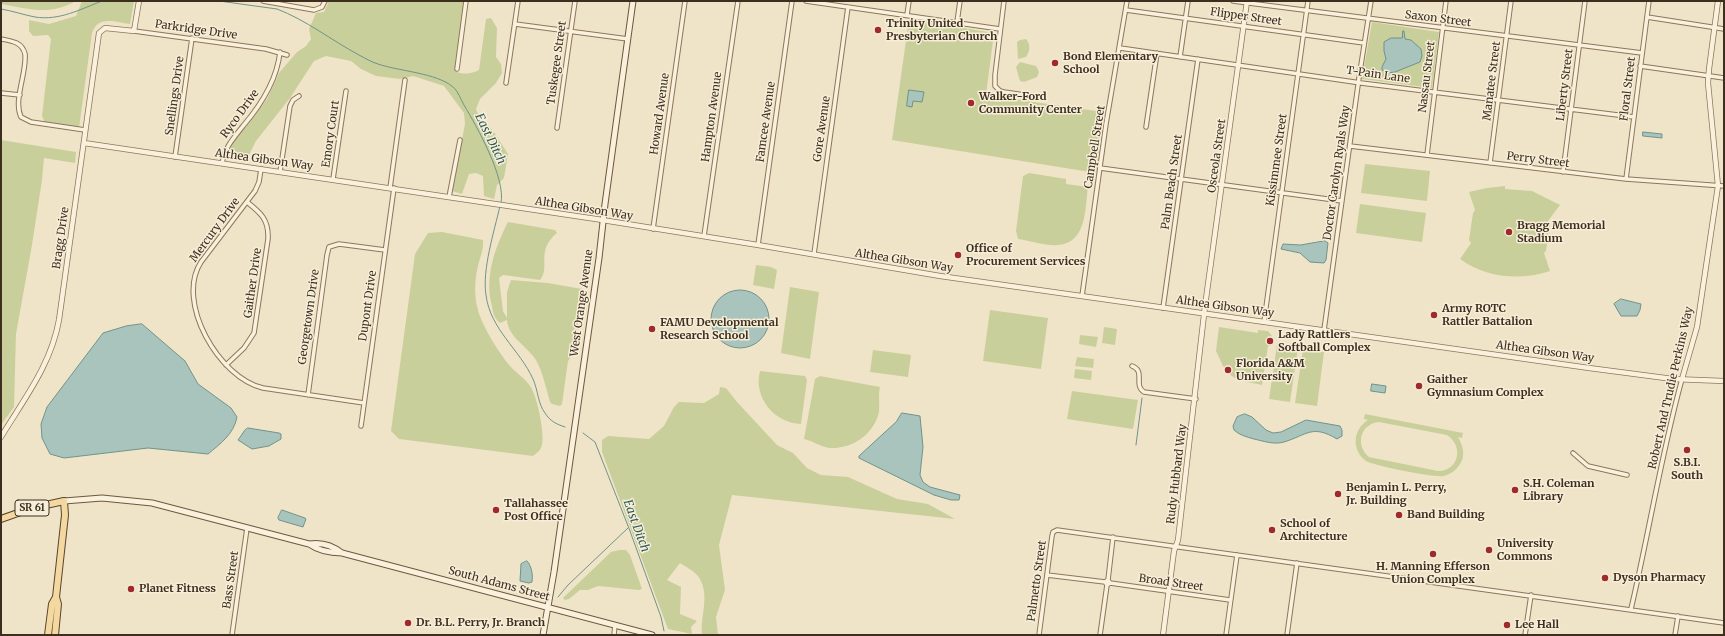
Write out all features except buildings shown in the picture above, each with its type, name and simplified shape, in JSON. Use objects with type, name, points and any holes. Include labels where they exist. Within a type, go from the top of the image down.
[{"type":"main road","name":"West Orange Avenue","points":[[543,635],[599,258],[633,1]]},
{"type":"main road","name":"South Adams Street","points":[[1,519],[32,508],[64,501],[102,498],[136,501],[166,507],[309,544],[316,549],[333,553],[342,553],[652,635]]},
{"type":"main road","name":"SR 61","points":[[55,635],[58,604],[56,598],[65,515],[64,501]]},
{"type":"main road","name":"SR 61","points":[[48,635],[52,604],[56,598]]},
{"type":"street","points":[[134,30],[139,1]]},
{"type":"street","points":[[263,1],[311,9],[322,7],[325,1]]},
{"type":"street","points":[[457,69],[466,1]]},
{"type":"street","points":[[506,84],[518,1]]},
{"type":"street","name":"Tuskegee Street","points":[[557,128],[575,1]]},
{"type":"street","name":"Howard Avenue","points":[[653,229],[685,1]]},
{"type":"street","name":"Hampton Avenue","points":[[704,236],[738,1]]},
{"type":"street","name":"Famcee Avenue","points":[[758,244],[792,1]]},
{"type":"street","points":[[806,1],[1000,29]]},
{"type":"street","points":[[907,15],[909,1]]},
{"type":"street","points":[[957,22],[960,1]]},
{"type":"street","points":[[1004,1],[994,75],[997,88],[1010,93],[1038,97]]},
{"type":"street","name":"Campbell Street","points":[[1082,296],[1100,168],[1127,1]]},
{"type":"street","points":[[1180,56],[1188,1]]},
{"type":"street","name":"Saxon Street","points":[[1233,1],[1642,53]]},
{"type":"street","name":"Kissimmee Street","points":[[1264,322],[1308,1]]},
{"type":"street","name":"Doctor Carolyn Ryals Way","points":[[1324,330],[1358,82],[1371,1]]},
{"type":"street","name":"Nassau Street","points":[[1427,155],[1446,1]]},
{"type":"street","name":"Manatee Street","points":[[1490,163],[1510,1]]},
{"type":"street","name":"Liberty Street","points":[[1563,172],[1585,1]]},
{"type":"street","name":"Floral Street","points":[[1626,180],[1649,1]]},
{"type":"street","name":"Robert And Trudie Perkins Way","points":[[1631,610],[1652,518],[1672,416],[1697,327],[1718,186],[1708,76],[1718,1]]},
{"type":"street","name":"Osceola Street","points":[[1205,314],[1247,2]]},
{"type":"street","name":"Gore Avenue","points":[[814,254],[848,7]]},
{"type":"street","name":"Flipper Street","points":[[1126,10],[1364,42]]},
{"type":"street","points":[[1647,17],[1724,29]]},
{"type":"street","points":[[514,24],[628,39]]},
{"type":"street","name":"Parkridge Drive","points":[[102,30],[108,27],[134,30],[280,52],[287,55]]},
{"type":"street","name":"Bragg Drive","points":[[1,437],[38,380],[55,340],[99,33],[102,30]]},
{"type":"street","name":"Snellings Drive","points":[[175,157],[192,38]]},
{"type":"street","points":[[1,39],[15,42],[23,48],[26,59],[20,96],[20,114],[25,120],[44,125],[86,130]]},
{"type":"street","name":"T-Pain Lane","points":[[1120,48],[1298,72],[1358,82],[1634,117]]},
{"type":"street","name":"Ryco Drive","points":[[222,163],[224,152],[230,142],[265,97],[278,68],[280,52]]},
{"type":"street","points":[[1146,127],[1156,53]]},
{"type":"street","name":"Palm Beach Street","points":[[1163,308],[1198,59]]},
{"type":"street","points":[[1640,66],[1724,78]]},
{"type":"street","name":"Dupont Drive","points":[[361,426],[385,250],[405,80]]},
{"type":"street","name":"Emory Court","points":[[333,179],[346,91]]},
{"type":"street","points":[[1,92],[20,96]]},
{"type":"street","points":[[280,172],[290,106],[293,100],[299,96]]},
{"type":"street","points":[[449,197],[460,140]]},
{"type":"street","name":"Althea Gibson Way","points":[[84,143],[333,179],[758,244],[940,276],[1589,368],[1682,379],[1724,381]]},
{"type":"street","name":"Perry Street","points":[[1350,146],[1626,180],[1724,186]]},
{"type":"street","points":[[1100,168],[1342,201]]},
{"type":"street","name":"Mercury Drive","points":[[261,169],[257,186],[247,202],[198,268],[193,284],[198,315],[205,338],[226,365],[243,380],[256,387],[364,403]]},
{"type":"street","name":"Gaither Drive","points":[[226,365],[250,341],[255,328],[268,239],[267,225],[264,217],[247,202]]},
{"type":"street","name":"Georgetown Drive","points":[[308,395],[327,255],[330,247],[334,244],[339,244],[385,250]]},
{"type":"street","name":"Rudy Hubbard Way","points":[[1163,635],[1178,540],[1205,314]]},
{"type":"street","points":[[1132,366],[1140,373],[1138,385],[1144,392],[1196,399]]},
{"type":"street","points":[[1573,453],[1588,466],[1627,475]]},
{"type":"street","name":"Bass Street","points":[[232,635],[247,528]]},
{"type":"street","name":"Palmetto Street","points":[[1039,635],[1053,532],[1056,530],[1113,537]]},
{"type":"street","points":[[1100,635],[1113,537],[1724,623]]},
{"type":"street","points":[[1226,635],[1236,555]]},
{"type":"street","points":[[1287,635],[1297,563]]},
{"type":"street","name":"Broad Street","points":[[1047,575],[1230,600]]},
{"type":"street","points":[[1525,635],[1532,596]]},
{"type":"street","points":[[1675,635],[1678,616]]},
{"type":"street","points":[[614,635],[615,626]]},
{"type":"green space","points":[[1,1],[76,1],[66,6],[48,10],[39,10],[1,4]]},
{"type":"green space","points":[[82,1],[134,1],[130,24],[113,21],[103,22],[95,27],[92,33],[79,128],[45,123],[42,116],[51,39],[48,35],[33,36],[29,31],[29,20],[49,24],[76,16]]},
{"type":"green space","points":[[329,1],[465,1],[455,71],[464,73],[479,70],[486,19],[491,18],[497,28],[496,57],[501,64],[502,73],[496,83],[480,99],[476,109],[478,114],[494,132],[508,154],[504,178],[497,185],[494,199],[484,196],[483,176],[476,173],[469,174],[462,194],[452,191],[465,124],[464,113],[444,86],[413,76],[400,79],[376,76],[361,69],[351,61],[326,56],[314,61],[290,98],[256,141],[247,159],[236,159],[227,155],[232,142],[267,99],[279,73],[297,52],[306,46],[311,39],[309,29],[316,13],[324,12]]},
{"type":"green space","name":"Walker-Ford Community Center","points":[[909,19],[994,33],[986,95],[1103,112],[1096,173],[892,140]]},
{"type":"green space","points":[[1372,22],[1439,32],[1432,88],[1362,79]]},
{"type":"green space","points":[[1026,39],[1028,41],[1029,48],[1026,57],[1018,59],[1017,42]]},
{"type":"green space","points":[[1020,62],[1036,66],[1039,72],[1037,77],[1024,82],[1020,81],[1016,67]]},
{"type":"green space","points":[[1,140],[76,152],[75,163],[44,158],[32,245],[16,334],[14,407],[1,425]]},
{"type":"green space","points":[[1365,164],[1430,171],[1427,201],[1361,193]]},
{"type":"green space","points":[[1029,173],[1066,179],[1066,184],[1088,187],[1083,223],[1074,238],[1067,243],[1049,245],[1018,239],[1016,231],[1023,176]]},
{"type":"green space","name":"Bragg Memorial Stadium","points":[[1505,186],[1505,189],[1532,191],[1560,205],[1548,221],[1550,224],[1546,251],[1544,253],[1550,271],[1527,276],[1504,276],[1481,270],[1460,259],[1471,243],[1469,240],[1473,213],[1475,210],[1469,192]]},
{"type":"green space","points":[[1360,204],[1426,213],[1422,242],[1356,233]]},
{"type":"green space","points":[[508,222],[555,230],[557,233],[550,240],[547,246],[543,275],[540,280],[503,275],[499,278],[503,311],[507,318],[507,292],[511,280],[548,283],[582,289],[583,291],[574,351],[573,355],[568,361],[562,404],[560,406],[550,402],[536,360],[511,332],[507,320],[500,323],[493,313],[489,285],[490,274],[495,252]]},
{"type":"green space","points":[[442,232],[483,240],[476,281],[475,296],[477,306],[486,329],[501,354],[510,366],[528,383],[533,391],[538,406],[543,440],[541,448],[533,456],[399,439],[391,431],[415,254],[428,233]]},
{"type":"green space","points":[[756,265],[771,267],[777,270],[774,289],[753,285]]},
{"type":"green space","points":[[790,287],[819,292],[810,359],[781,353]]},
{"type":"green space","points":[[990,310],[1048,318],[1041,369],[983,361]]},
{"type":"green space","points":[[1104,327],[1117,329],[1115,345],[1102,343]]},
{"type":"green space","points":[[1219,327],[1258,333],[1258,330],[1268,331],[1272,336],[1271,346],[1268,346],[1262,385],[1238,380],[1229,374],[1223,366],[1216,351]]},
{"type":"green space","points":[[1080,335],[1098,337],[1096,347],[1079,344]]},
{"type":"green space","points":[[1277,345],[1298,348],[1290,402],[1269,399]]},
{"type":"green space","points":[[1303,349],[1324,352],[1317,406],[1295,403]]},
{"type":"green space","points":[[873,350],[911,355],[908,377],[870,372]]},
{"type":"green space","points":[[1077,357],[1094,359],[1093,368],[1075,366]]},
{"type":"green space","points":[[1075,369],[1092,371],[1091,380],[1074,378]]},
{"type":"green space","points":[[760,371],[805,376],[807,380],[801,424],[791,423],[782,419],[774,414],[768,407],[760,390]]},
{"type":"green space","points":[[820,376],[880,387],[879,412],[872,427],[861,439],[847,446],[830,448],[804,439],[815,379]]},
{"type":"green space","points":[[720,387],[726,388],[777,445],[793,453],[807,468],[821,475],[848,477],[897,499],[928,504],[955,519],[732,495],[719,545],[725,590],[716,617],[718,635],[702,635],[704,590],[702,583],[696,574],[680,563],[667,580],[681,587],[680,614],[697,621],[691,627],[692,634],[668,629],[602,452],[602,440],[608,436],[649,439],[664,426],[674,407],[679,402],[704,403],[719,394]]},
{"type":"green space","points":[[1072,391],[1138,400],[1133,429],[1067,419]]},
{"type":"green space","points":[[1365,414],[1463,433],[1462,438],[1458,437],[1463,448],[1462,460],[1457,468],[1444,476],[1417,473],[1366,461],[1361,456],[1356,446],[1359,429],[1368,420],[1364,419]],"holes":[[[1379,422],[1447,435],[1456,445],[1457,457],[1455,463],[1451,467],[1438,471],[1369,457],[1362,447],[1361,441],[1367,427]]]},
{"type":"green space","points":[[626,550],[630,555],[642,589],[639,590],[598,586],[588,590],[580,590],[569,599],[565,600],[563,598],[611,552]]},
{"type":"water","points":[[1403,31],[1405,39],[1411,40],[1421,49],[1422,56],[1420,62],[1395,72],[1388,73],[1382,70],[1386,59],[1384,42],[1391,38],[1402,38]]},
{"type":"water","points":[[909,90],[924,92],[922,102],[913,101],[912,107],[907,106]]},
{"type":"water","points":[[1643,132],[1662,134],[1662,138],[1643,136]]},
{"type":"water","points":[[1325,241],[1328,243],[1326,260],[1324,263],[1310,262],[1300,253],[1281,249],[1283,244],[1300,245]]},
{"type":"water","points":[[740,290],[751,292],[764,303],[767,308],[769,319],[767,330],[756,343],[751,346],[740,348],[729,346],[716,335],[713,330],[711,319],[713,308],[724,295],[729,292]]},
{"type":"water","points":[[1621,299],[1641,304],[1637,316],[1621,316],[1614,304]]},
{"type":"water","points":[[142,324],[185,361],[198,384],[231,408],[237,417],[230,434],[208,454],[148,448],[64,458],[50,454],[42,438],[41,424],[47,407],[103,333],[126,326]]},
{"type":"water","points":[[1372,384],[1386,386],[1385,393],[1371,391]]},
{"type":"water","points":[[902,413],[920,416],[923,447],[920,475],[923,482],[930,487],[960,495],[959,500],[951,500],[934,495],[859,458],[859,456],[896,422]]},
{"type":"water","points":[[1245,414],[1252,417],[1266,430],[1273,433],[1281,432],[1306,420],[1340,426],[1342,436],[1337,439],[1321,432],[1310,432],[1280,443],[1265,442],[1243,436],[1234,430],[1233,426],[1237,417]]},
{"type":"water","points":[[248,428],[279,433],[281,434],[281,439],[269,446],[252,449],[238,440]]},
{"type":"water","points":[[282,510],[305,518],[303,527],[279,520],[278,518]]},
{"type":"water","points":[[527,561],[531,568],[532,574],[532,582],[529,583],[520,581],[521,564]]},
{"type":"waterway","name":"East Ditch","points":[[1,9],[44,18],[70,14],[102,1]]},
{"type":"waterway","name":"East Ditch","points":[[219,1],[277,9],[318,30],[373,62],[428,75],[446,82],[453,87],[458,93],[476,126],[495,167],[499,180],[501,203]]},
{"type":"waterway","points":[[1217,140],[1224,141]]},
{"type":"waterway","name":"East Ditch","points":[[500,206],[487,263],[485,285],[489,307],[499,329],[521,358],[533,379],[539,401],[547,416],[551,420],[565,427]]},
{"type":"waterway","points":[[1136,445],[1142,398]]},
{"type":"waterway","name":"East Ditch","points":[[583,433],[595,442],[630,531],[661,617],[664,631]]},
{"type":"waterway","points":[[558,597],[568,585],[628,528]]},
{"type":"place","name":"Trinity United Presbyterian Church","points":[[878,30]]},
{"type":"place","name":"Bond Elementary School","points":[[1055,63]]},
{"type":"place","name":"Walker-Ford Community Center","points":[[971,103]]},
{"type":"place","name":"Bragg Memorial Stadium","points":[[1509,232]]},
{"type":"place","name":"Office of Procurement Services","points":[[958,255]]},
{"type":"place","name":"Army ROTC Rattler Battalion","points":[[1434,315]]},
{"type":"place","name":"FAMU Developmental Research School","points":[[652,329]]},
{"type":"place","name":"Lady Rattlers Softball Complex","points":[[1270,341]]},
{"type":"place","name":"Florida A&M University","points":[[1228,370]]},
{"type":"place","name":"Gaither Gymnasium Complex","points":[[1419,386]]},
{"type":"place","name":"S.B.I. South","points":[[1687,450]]},
{"type":"place","name":"S.H. Coleman Library","points":[[1515,490]]},
{"type":"place","name":"Benjamin L. Perry, Jr. Building","points":[[1338,494]]},
{"type":"place","name":"Tallahassee Post Office","points":[[496,510]]},
{"type":"place","name":"Band Building","points":[[1399,515]]},
{"type":"place","name":"School of Architecture","points":[[1272,530]]},
{"type":"place","name":"University Commons","points":[[1489,550]]},
{"type":"place","name":"H. Manning Efferson Union Complex","points":[[1433,554]]},
{"type":"place","name":"Dyson Pharmacy","points":[[1605,578]]},
{"type":"place","name":"Planet Fitness","points":[[131,589]]},
{"type":"place","name":"Dr. B.L. Perry, Jr. Branch","points":[[408,623]]},
{"type":"place","name":"Lee Hall","points":[[1507,625]]}]
